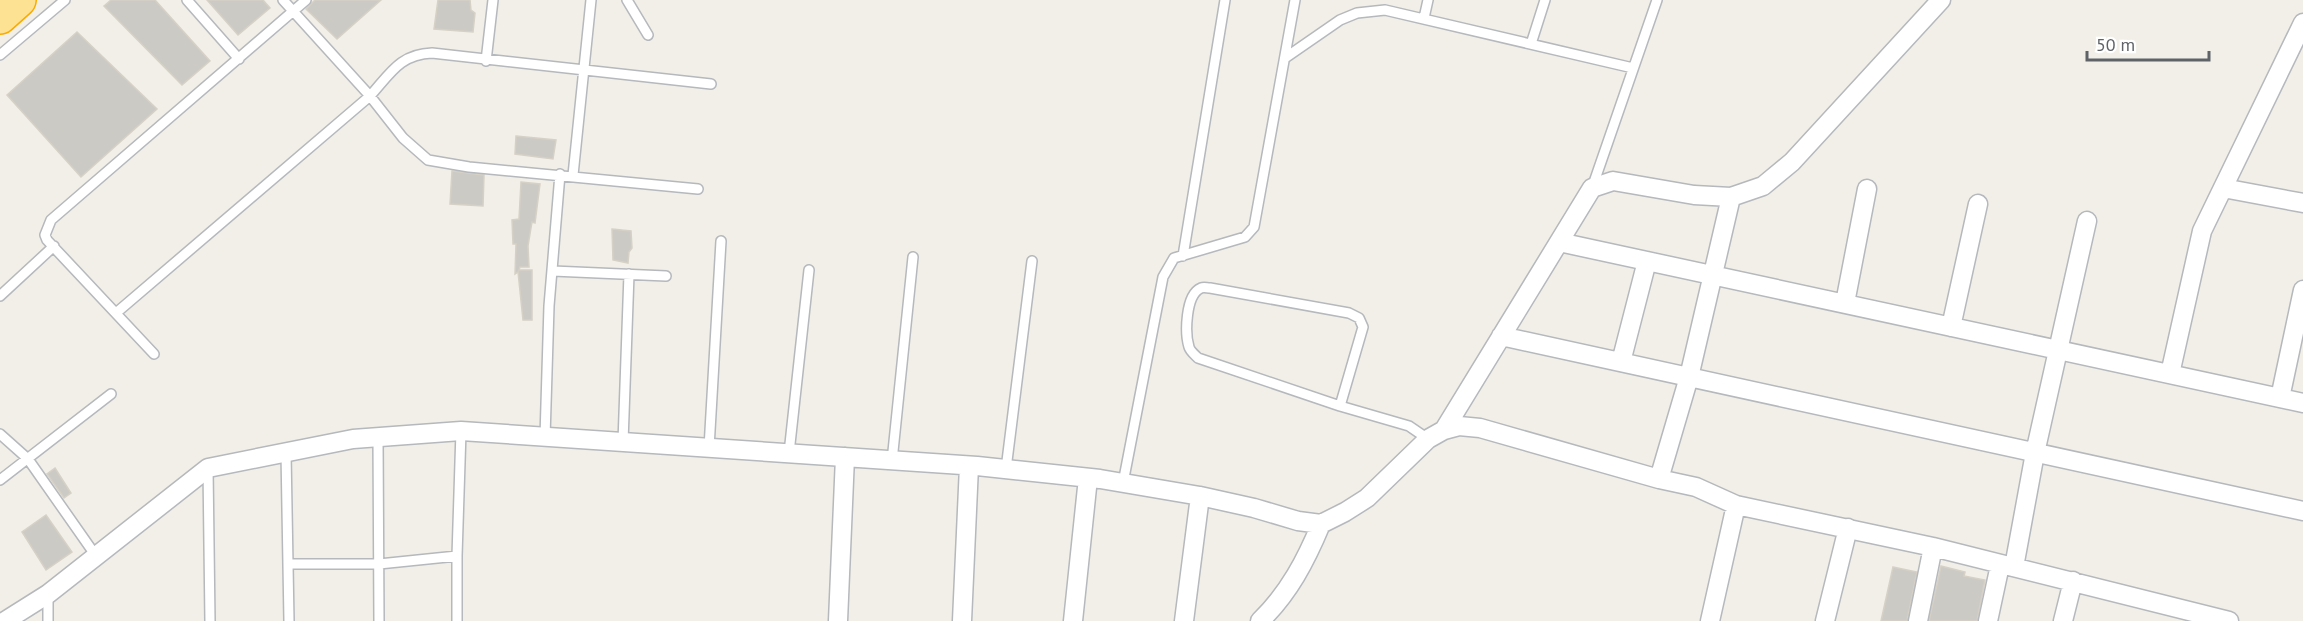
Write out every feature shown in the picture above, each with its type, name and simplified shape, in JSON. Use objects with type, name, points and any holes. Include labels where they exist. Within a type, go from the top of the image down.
[{"type":"highway","points":[[0,17],[19,0]]},
{"type":"street","points":[[5,621],[48,594],[208,468],[353,439],[461,430],[1006,469],[1088,478],[1200,496],[1298,521],[1321,524],[1367,498],[1436,435],[1501,336],[1592,188],[1613,181],[1694,195],[1731,197],[1763,186],[1792,162],[1941,0]]},
{"type":"street","points":[[2170,374],[2202,231],[2303,23]]},
{"type":"street","points":[[2223,188],[2303,203]]},
{"type":"street","points":[[1845,303],[1867,189]]},
{"type":"street","points":[[1659,479],[1689,377],[1731,197]]},
{"type":"street","points":[[1952,327],[1977,204]]},
{"type":"street","points":[[1988,621],[2007,566],[2035,453],[2087,221]]},
{"type":"street","points":[[1559,242],[2303,402]]},
{"type":"street","points":[[1621,362],[1647,261]]},
{"type":"street","points":[[2280,398],[2303,290]]},
{"type":"street","points":[[1501,336],[2303,512]]},
{"type":"street","points":[[1436,435],[1459,426],[1479,428],[1659,479],[1696,487],[1736,505],[1933,547],[2229,621]]},
{"type":"street","points":[[838,621],[845,457]]},
{"type":"street","points":[[962,621],[969,466]]},
{"type":"street","points":[[1074,621],[1088,478]]},
{"type":"street","points":[[1184,621],[1200,496]]},
{"type":"street","points":[[1710,621],[1736,505]]},
{"type":"street","points":[[1260,621],[1293,582],[1321,524]]},
{"type":"street","points":[[1825,621],[1848,528]]},
{"type":"street","points":[[1918,621],[1933,547]]},
{"type":"street","points":[[2063,621],[2073,581]]},
{"type":"lane","points":[[0,56],[65,0]]},
{"type":"lane","points":[[187,0],[239,59]]},
{"type":"lane","points":[[283,0],[370,96],[403,138],[428,160],[470,167],[573,175],[698,189]]},
{"type":"lane","points":[[154,354],[45,235],[51,220],[306,0]]},
{"type":"lane","points":[[486,61],[493,0]]},
{"type":"lane","points":[[573,175],[591,0]]},
{"type":"lane","points":[[627,0],[648,35]]},
{"type":"lane","points":[[1183,256],[1225,0]]},
{"type":"lane","points":[[1123,483],[1163,278],[1174,258],[1245,237],[1254,227],[1295,0]]},
{"type":"lane","points":[[1424,18],[1428,0]]},
{"type":"lane","points":[[1531,44],[1545,0]]},
{"type":"lane","points":[[1592,188],[1657,0]]},
{"type":"lane","points":[[1285,58],[1340,20],[1357,12],[1385,10],[1633,68]]},
{"type":"lane","points":[[116,313],[370,96],[404,58],[419,53],[432,53],[486,61],[711,84]]},
{"type":"lane","points":[[1598,169],[1613,181]]},
{"type":"lane","points":[[545,437],[549,306],[560,174]]},
{"type":"lane","points":[[709,448],[721,242]]},
{"type":"lane","points":[[0,296],[54,246]]},
{"type":"lane","points":[[892,461],[913,257]]},
{"type":"lane","points":[[1006,469],[1032,261]]},
{"type":"lane","points":[[789,453],[809,270]]},
{"type":"lane","points":[[553,271],[666,276]]},
{"type":"lane","points":[[623,442],[629,274]]},
{"type":"lane","points":[[1340,405],[1363,327],[1359,318],[1349,313],[1210,288],[1200,288],[1194,295],[1188,309],[1187,325],[1189,349],[1198,358],[1340,405],[1436,435]]},
{"type":"lane","points":[[0,480],[111,394]]},
{"type":"lane","points":[[457,621],[461,430]]},
{"type":"lane","points":[[0,434],[28,459],[96,556]]},
{"type":"lane","points":[[378,438],[379,621]]},
{"type":"lane","points":[[286,453],[289,621]]},
{"type":"lane","points":[[208,468],[210,621]]},
{"type":"lane","points":[[288,564],[379,564],[457,556]]},
{"type":"lane","points":[[48,594],[48,621]]},
{"type":"building","points":[[111,0],[155,0],[210,61],[182,85],[104,6]]},
{"type":"building","points":[[207,0],[263,0],[270,8],[238,35]]},
{"type":"building","points":[[315,0],[381,0],[337,39],[306,9]]},
{"type":"building","points":[[438,0],[470,0],[471,10],[475,13],[473,32],[434,29]]},
{"type":"building","points":[[77,32],[157,109],[81,177],[7,95]]},
{"type":"building","points":[[516,136],[556,140],[553,159],[515,154]]},
{"type":"building","points":[[452,171],[484,175],[483,206],[450,204]]},
{"type":"building","points":[[521,182],[540,184],[535,223],[532,222],[528,246],[529,267],[520,267],[519,270],[532,270],[532,320],[523,320],[518,272],[515,274],[516,244],[513,244],[512,220],[519,219]]},
{"type":"building","points":[[612,229],[631,231],[632,248],[629,252],[628,263],[613,260]]},
{"type":"building","points":[[55,468],[71,493],[64,498],[47,474]]},
{"type":"building","points":[[46,515],[72,552],[46,570],[22,532]]},
{"type":"building","points":[[1941,566],[1965,572],[1964,576],[1985,580],[1977,621],[1929,621]]},
{"type":"building","points":[[1893,567],[1917,572],[1907,621],[1881,621]]}]
